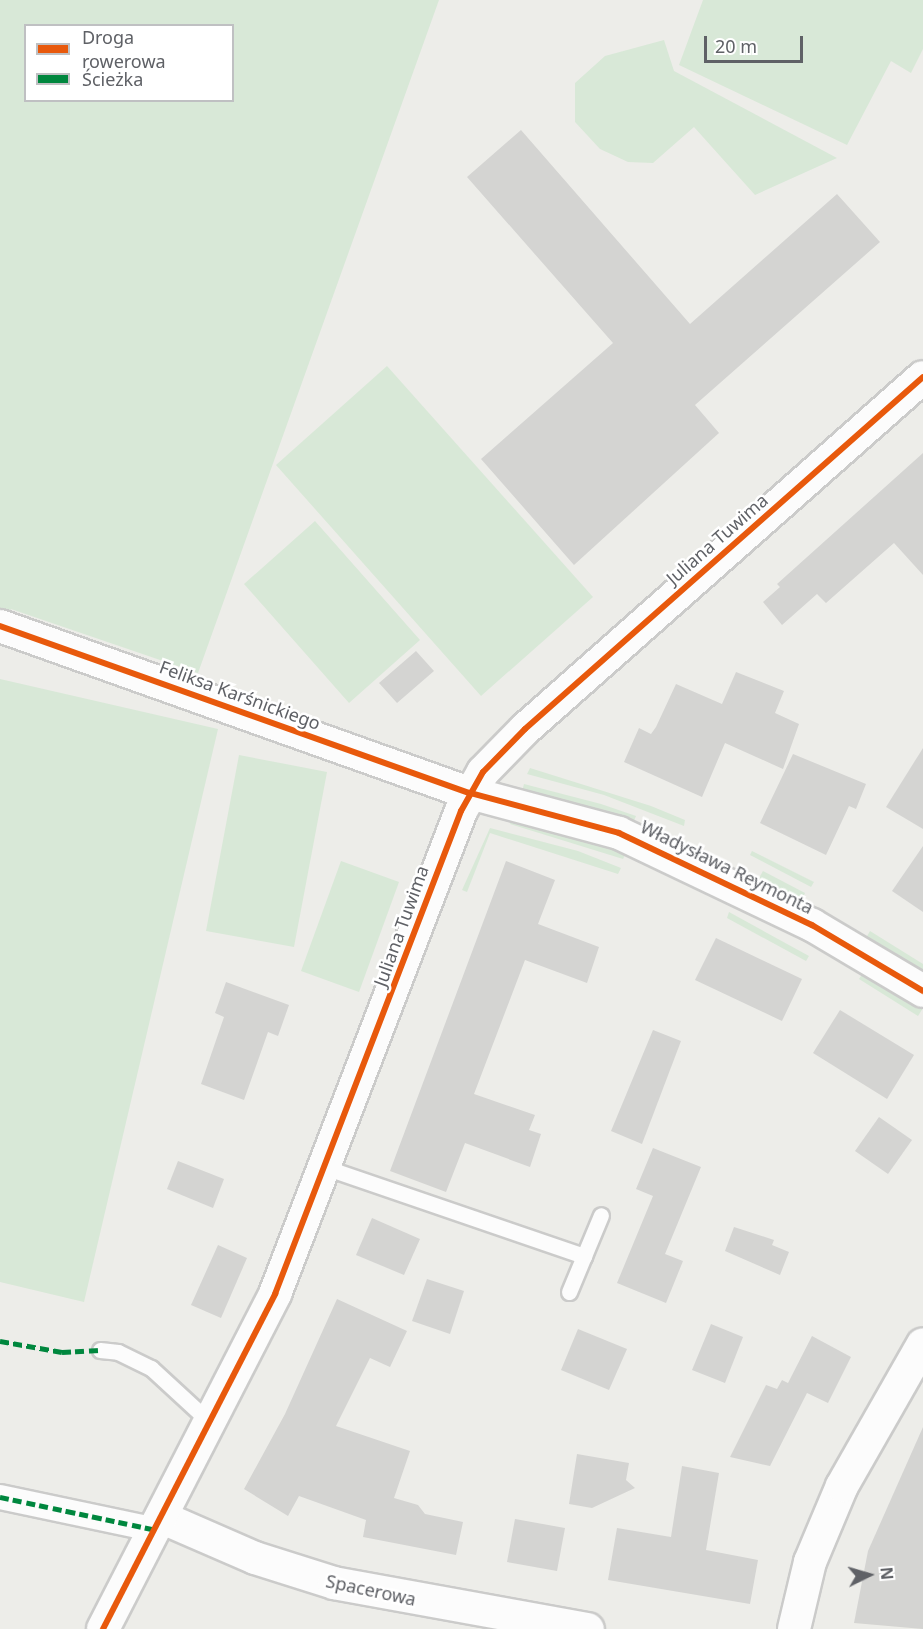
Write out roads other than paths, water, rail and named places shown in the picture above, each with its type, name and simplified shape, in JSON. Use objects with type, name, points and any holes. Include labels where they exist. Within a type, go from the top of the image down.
[{"type":"street","name":"Juliana Tuwima","points":[[103,1629],[212,1424],[275,1294],[327,1168],[470,794],[525,729],[923,377]]},
{"type":"street","name":"Feliksa Karśnickiego","points":[[0,626],[470,794]]},
{"type":"street","name":"Władysława Reymonta","points":[[470,794],[619,833],[672,854],[812,925],[923,991]]},
{"type":"street","points":[[794,1629],[810,1562],[842,1486],[923,1344]]},
{"type":"street","points":[[0,1497],[160,1524]]},
{"type":"street","name":"Spacerowa","points":[[160,1524],[334,1583],[588,1629]]},
{"type":"lane","points":[[327,1168],[584,1256]]},
{"type":"lane","points":[[569,1292],[601,1215]]},
{"type":"lane","points":[[100,1350],[118,1352],[151,1368],[212,1424]]}]
